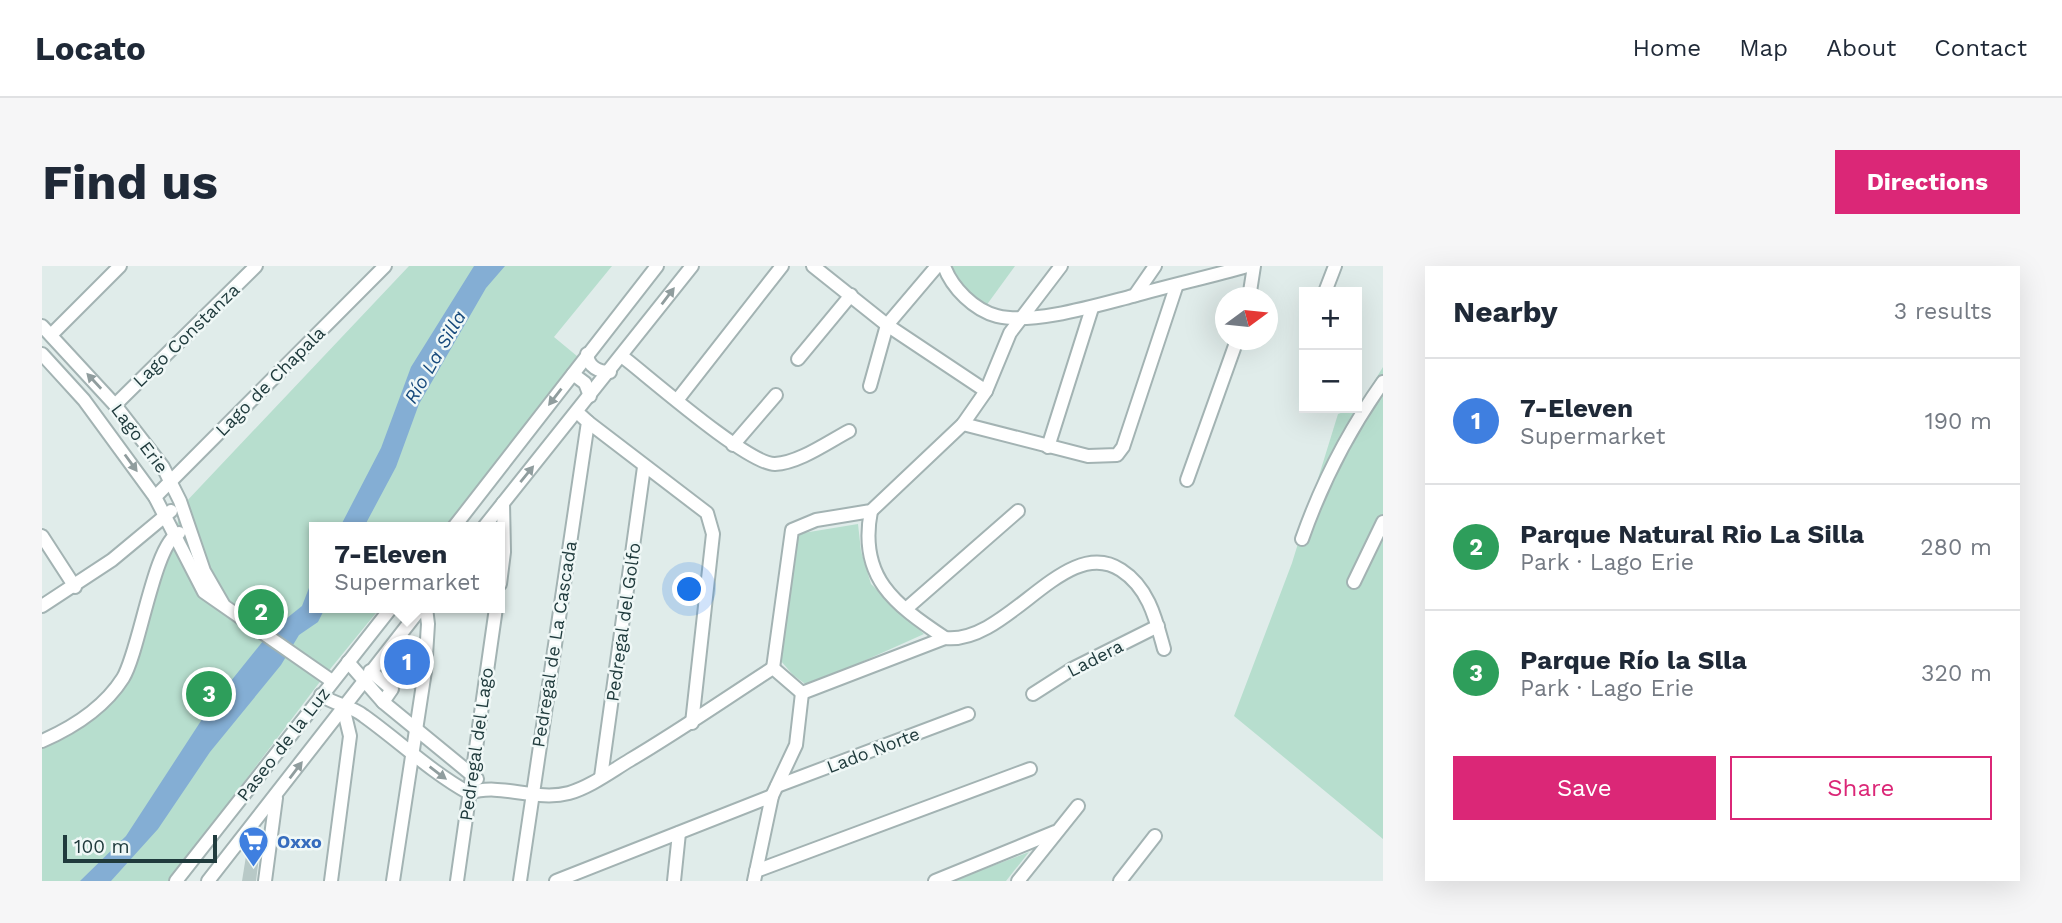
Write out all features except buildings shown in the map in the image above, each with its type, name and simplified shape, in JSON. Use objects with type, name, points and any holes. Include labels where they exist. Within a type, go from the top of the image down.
[{"type":"street","points":[[47,331],[120,266]]},
{"type":"street","name":"Lago Constanza","points":[[115,405],[256,266]]},
{"type":"street","name":"Lago de Chapala","points":[[155,497],[385,266]]},
{"type":"street","points":[[458,522],[657,266]]},
{"type":"street","points":[[488,522],[623,357],[692,266]]},
{"type":"street","points":[[678,399],[782,266]]},
{"type":"street","points":[[813,266],[887,325],[986,391]]},
{"type":"street","points":[[870,386],[887,325],[937,266]]},
{"type":"street","points":[[944,266],[960,291],[984,312],[996,316],[1021,317],[1092,308],[1247,266]]},
{"type":"street","points":[[321,695],[363,714],[412,754],[469,793],[483,788],[532,794],[571,792],[601,777],[692,723],[773,668],[790,534],[795,528],[817,520],[871,511],[962,424],[986,391],[1010,333],[1060,266]]},
{"type":"street","points":[[1135,295],[1155,266]]},
{"type":"street","points":[[1251,287],[1254,266]]},
{"type":"street","points":[[1327,287],[1335,266]]},
{"type":"street","points":[[962,424],[1098,458],[1117,455],[1123,447],[1176,287]]},
{"type":"street","points":[[798,359],[851,295]]},
{"type":"street","points":[[1048,447],[1092,308]]},
{"type":"street","name":"Lago Erie","points":[[47,331],[115,405],[152,451],[180,501],[204,571],[236,615]]},
{"type":"street","points":[[1187,480],[1233,350]]},
{"type":"street","name":"Lago Erie","points":[[42,354],[84,400],[155,497],[204,592],[236,615]]},
{"type":"street","points":[[587,354],[594,367],[610,372]]},
{"type":"street","points":[[623,357],[733,444],[760,462],[774,464],[790,460],[849,431]]},
{"type":"street","points":[[573,374],[585,383],[590,397]]},
{"type":"street","points":[[1302,539],[1321,488],[1360,415],[1383,382]]},
{"type":"street","points":[[733,444],[776,396]]},
{"type":"street","points":[[577,412],[644,467],[707,513],[712,525],[692,723]]},
{"type":"street","name":"Pedregal de La Cascada","points":[[520,881],[588,422]]},
{"type":"street","name":"Pedregal del Golfo","points":[[601,777],[644,467]]},
{"type":"street","points":[[42,606],[75,587],[167,517],[180,501]]},
{"type":"street","points":[[503,503],[503,522]]},
{"type":"street","points":[[871,511],[866,546],[869,563],[877,578],[907,608],[945,638]]},
{"type":"street","points":[[907,608],[1018,511]]},
{"type":"street","points":[[1354,582],[1383,522]]},
{"type":"street","points":[[42,741],[96,710],[124,677],[159,564],[173,535],[189,528]]},
{"type":"street","points":[[42,536],[75,587]]},
{"type":"street","points":[[802,693],[945,638],[967,637],[1010,613],[1070,568],[1099,561],[1129,575],[1142,590],[1158,626],[1164,649]]},
{"type":"street","name":"Paseo de la Luz","points":[[176,881],[321,695],[328,678],[348,662],[387,613]]},
{"type":"street","name":"Paseo de la Luz","points":[[208,881],[367,675],[420,613]]},
{"type":"street","points":[[393,881],[427,649],[424,613]]},
{"type":"street","name":"Pedregal del Lago","points":[[457,881],[495,613]]},
{"type":"street","points":[[236,615],[328,678]]},
{"type":"street","name":"Ladera","points":[[1033,694],[1072,669],[1158,626]]},
{"type":"street","points":[[348,662],[367,675],[383,702],[473,774],[483,788]]},
{"type":"street","points":[[773,668],[802,693]]},
{"type":"street","points":[[755,876],[775,791],[796,745],[802,693]]},
{"type":"street","points":[[331,881],[349,736],[343,707]]},
{"type":"street","name":"Lado Norte","points":[[556,881],[968,714]]},
{"type":"street","points":[[755,876],[1030,769]]},
{"type":"street","points":[[265,881],[276,796]]},
{"type":"street","points":[[1018,881],[1078,806]]},
{"type":"street","points":[[935,881],[1055,832]]},
{"type":"street","points":[[674,881],[679,833]]},
{"type":"street","points":[[1119,881],[1155,836]]},
{"type":"street","points":[[592,866],[595,881]]},
{"type":"green space","points":[[409,266],[612,266],[554,337],[583,361],[450,522],[309,522],[309,613],[376,613],[322,679],[169,881],[42,881],[42,740],[95,710],[124,677],[184,504]]},
{"type":"green space","points":[[944,266],[1015,266],[983,310]]},
{"type":"green space","points":[[1383,367],[1383,839],[1234,716],[1292,563],[1338,414],[1362,413],[1362,401]]},
{"type":"green space","points":[[858,524],[861,551],[871,584],[924,634],[808,686],[793,675],[781,661],[797,534]]},
{"type":"green space","points":[[1029,852],[1006,881],[952,881]]},
{"type":"water","name":"Río La Silla","points":[[474,266],[505,266],[486,288],[419,404],[396,467],[367,522],[343,522],[381,448],[411,367]]},
{"type":"water","points":[[309,588],[309,613],[322,613],[318,622],[299,635],[281,665],[210,752],[158,829],[111,881],[80,881],[126,836],[210,707],[272,630],[302,606]]},
{"type":"place","name":"Parque Natural Rio La Silla","points":[[261,612]]},
{"type":"place","name":"7-Eleven","points":[[407,662]]},
{"type":"place","name":"Parque Río la Slla","points":[[209,694]]},
{"type":"place","name":"Oxxo","points":[[254,868]]}]
